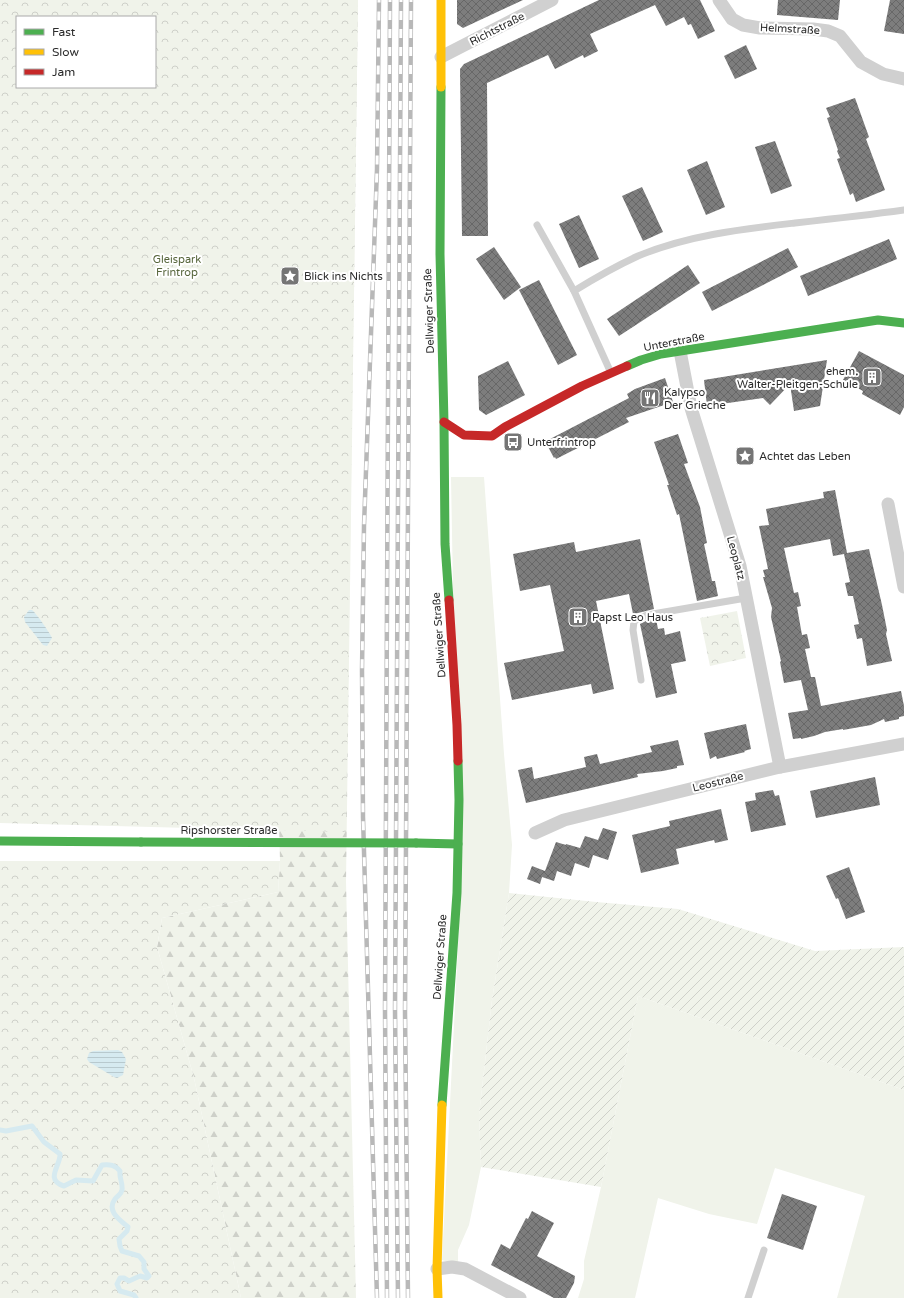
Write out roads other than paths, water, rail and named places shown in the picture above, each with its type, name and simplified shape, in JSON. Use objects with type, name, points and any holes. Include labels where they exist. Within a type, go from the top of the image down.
[{"type":"main road","name":"Dellwiger Straße","points":[[438,1298],[437,1269],[442,1096],[457,893],[458,844],[457,725],[445,544],[440,254],[441,0]]},
{"type":"main road","name":"Unterstraße","points":[[444,422],[464,436],[492,436],[505,427],[582,386],[641,360],[661,354],[878,320],[904,324]]},
{"type":"main road","name":"Ripshorster Straße","points":[[0,841],[458,844]]},
{"type":"street","name":"Richtstraße","points":[[441,57],[552,0]]},
{"type":"street","name":"Helmstraße","points":[[719,0],[732,19],[743,25],[760,28],[813,29],[828,31],[840,36],[861,62],[883,74],[904,79]]},
{"type":"street","name":"Leoplatz","points":[[680,351],[691,408],[740,566],[780,767]]},
{"type":"street","points":[[888,504],[904,587]]},
{"type":"street","name":"Leostraße","points":[[535,833],[564,820],[780,767],[904,744]]},
{"type":"street","points":[[437,1269],[452,1267],[465,1269],[520,1298]]},
{"type":"lane","points":[[574,291],[613,268],[640,256],[671,245],[714,234],[758,227],[904,210]]},
{"type":"lane","points":[[537,225],[574,291],[611,373]]},
{"type":"lane","points":[[641,680],[633,630],[634,621],[647,615],[746,598]]},
{"type":"lane","points":[[748,1298],[764,1250]]},
{"type":"waterway","points":[[0,1130],[6,1131],[32,1126],[44,1142],[60,1154],[54,1176],[55,1180],[64,1186],[76,1180],[93,1181],[102,1165],[112,1165],[120,1171],[122,1190],[115,1199],[112,1207],[115,1215],[128,1227],[127,1231],[119,1239],[120,1246],[122,1251],[139,1256],[144,1262],[144,1269],[149,1276],[147,1278],[140,1276],[129,1281],[124,1278],[120,1278],[117,1284],[120,1291],[134,1295],[136,1298]]},
{"type":"railway","points":[[377,1298],[363,817],[362,670],[364,526],[377,169],[379,0]]},
{"type":"railway","points":[[387,1298],[385,1009],[390,0]]},
{"type":"railway","points":[[398,1298],[395,1009],[401,0]]},
{"type":"railway","points":[[408,1298],[405,1011],[411,0]]},
{"type":"place","name":"Blick ins Nichts","points":[[290,276]]},
{"type":"place","name":"ehem. Walter-Pleitgen-Schule","points":[[872,377]]},
{"type":"place","name":"Kalypso Der Grieche","points":[[650,398]]},
{"type":"place","name":"Unterfrintrop","points":[[513,442]]},
{"type":"place","name":"Achtet das Leben","points":[[745,456]]},
{"type":"place","name":"Papst Leo Haus","points":[[578,617]]},
{"type":"park label","name":"Gleispark Frintrop","points":[[177,265]]}]
